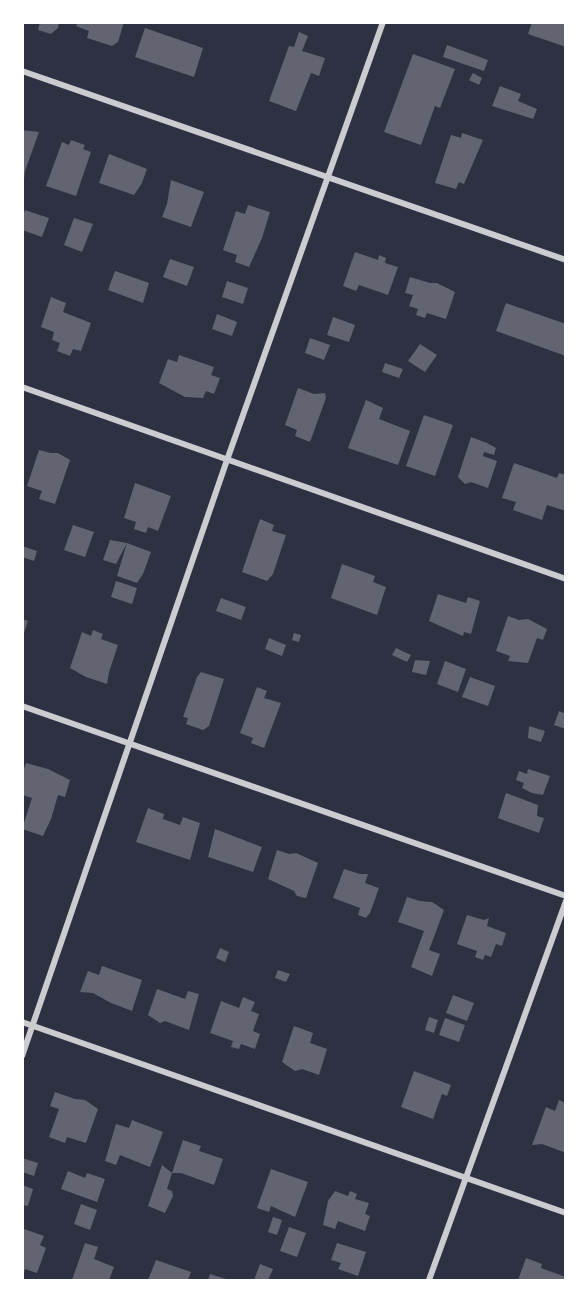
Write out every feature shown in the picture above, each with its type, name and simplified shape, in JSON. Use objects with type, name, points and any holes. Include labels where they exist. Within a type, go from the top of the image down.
[{"type":"street","points":[[22,1056],[227,460],[382,22]]},
{"type":"street","points":[[22,71],[566,260]]},
{"type":"street","points":[[22,387],[566,579]]},
{"type":"street","points":[[22,706],[566,896]]},
{"type":"street","points":[[429,1281],[566,901]]},
{"type":"street","points":[[22,1022],[566,1213]]},
{"type":"building","points":[[40,22],[59,22],[58,28],[51,34],[38,30]]},
{"type":"building","points":[[78,22],[124,22],[118,42],[112,46],[87,38],[89,31],[76,26]]},
{"type":"building","points":[[532,22],[566,22],[566,47],[528,34]]},
{"type":"building","points":[[145,28],[203,48],[194,77],[135,57]]},
{"type":"building","points":[[299,32],[308,36],[302,51],[325,58],[319,76],[311,73],[296,111],[269,101],[289,46],[294,47]]},
{"type":"building","points":[[447,45],[488,60],[484,71],[443,57]]},
{"type":"building","points":[[413,54],[455,69],[440,108],[435,106],[421,145],[384,132]]},
{"type":"building","points":[[473,73],[482,78],[479,85],[469,80]]},
{"type":"building","points":[[500,86],[521,94],[518,101],[537,109],[533,119],[492,106]]},
{"type":"building","points":[[22,130],[39,132],[24,180]]},
{"type":"building","points":[[462,133],[483,140],[464,184],[459,182],[456,189],[435,183],[451,135],[461,138]]},
{"type":"building","points":[[71,140],[85,145],[83,149],[91,152],[76,196],[46,186],[62,142],[69,145]]},
{"type":"building","points":[[109,154],[147,169],[134,195],[99,183]]},
{"type":"building","points":[[171,180],[204,192],[191,227],[162,217]]},
{"type":"building","points":[[248,205],[270,212],[262,238],[249,267],[235,262],[237,255],[223,250],[236,211],[245,214]]},
{"type":"building","points":[[25,210],[49,218],[42,237],[22,230],[22,217]]},
{"type":"building","points":[[74,218],[93,224],[82,252],[64,245]]},
{"type":"building","points":[[355,252],[378,260],[379,255],[386,258],[385,263],[398,267],[388,295],[359,285],[356,291],[343,286]]},
{"type":"building","points":[[170,259],[194,267],[187,286],[163,277]]},
{"type":"building","points":[[115,271],[149,283],[143,303],[108,290]]},
{"type":"building","points":[[410,277],[437,283],[455,292],[446,319],[427,313],[425,318],[416,315],[418,309],[409,306],[413,295],[405,293]]},
{"type":"building","points":[[227,281],[248,288],[243,304],[222,297]]},
{"type":"building","points":[[51,297],[66,303],[63,312],[91,323],[81,351],[73,349],[70,356],[57,351],[60,343],[52,340],[54,332],[41,327]]},
{"type":"building","points":[[506,303],[566,324],[566,356],[496,331]]},
{"type":"building","points":[[217,314],[237,322],[232,336],[212,329]]},
{"type":"building","points":[[333,317],[355,325],[349,342],[327,335]]},
{"type":"building","points":[[310,338],[330,345],[324,360],[305,353]]},
{"type":"building","points":[[420,344],[437,355],[425,372],[408,361]]},
{"type":"building","points":[[179,355],[214,367],[211,375],[220,378],[214,394],[206,391],[203,398],[185,397],[159,383],[168,359],[177,362]]},
{"type":"building","points":[[385,363],[403,369],[399,378],[382,372]]},
{"type":"building","points":[[298,388],[314,394],[325,393],[326,398],[310,442],[295,436],[297,430],[285,425]]},
{"type":"building","points":[[366,400],[383,408],[379,419],[410,431],[398,465],[348,448]]},
{"type":"building","points":[[424,415],[453,425],[435,476],[406,466]]},
{"type":"building","points":[[471,437],[496,448],[494,455],[484,452],[483,456],[497,461],[488,488],[471,482],[465,484],[458,477]]},
{"type":"building","points":[[39,450],[58,453],[70,460],[55,504],[39,499],[42,491],[27,486]]},
{"type":"building","points":[[514,463],[557,478],[559,473],[566,475],[566,511],[547,505],[542,520],[513,510],[516,502],[502,498]]},
{"type":"building","points":[[135,483],[171,496],[158,531],[148,527],[146,533],[134,529],[136,522],[124,518]]},
{"type":"building","points":[[260,519],[274,525],[272,531],[286,535],[273,574],[267,581],[242,572]]},
{"type":"building","points":[[73,525],[94,532],[85,557],[64,550]]},
{"type":"building","points":[[110,540],[127,543],[116,564],[103,560]]},
{"type":"building","points":[[127,543],[151,552],[137,583],[117,576]]},
{"type":"building","points":[[22,546],[37,551],[34,561],[22,557]]},
{"type":"building","points":[[342,564],[375,576],[373,582],[386,587],[377,615],[331,598]]},
{"type":"building","points":[[116,581],[137,588],[132,604],[111,597]]},
{"type":"building","points":[[438,594],[466,603],[468,597],[480,601],[471,634],[464,632],[463,636],[429,621]]},
{"type":"building","points":[[221,598],[246,607],[241,620],[216,611]]},
{"type":"building","points":[[508,616],[519,620],[528,619],[547,629],[543,640],[537,638],[528,663],[508,661],[510,656],[496,651]]},
{"type":"building","points":[[22,619],[28,621],[23,636],[22,636]]},
{"type":"building","points":[[93,630],[103,634],[101,639],[118,645],[107,684],[86,677],[70,668],[82,632],[91,636]]},
{"type":"building","points":[[294,633],[301,635],[299,642],[292,640]]},
{"type":"building","points":[[269,638],[286,645],[282,656],[265,649]]},
{"type":"building","points":[[396,648],[411,655],[407,662],[392,655]]},
{"type":"building","points":[[415,660],[430,661],[426,675],[412,672]]},
{"type":"building","points":[[445,661],[466,669],[458,692],[437,684]]},
{"type":"building","points":[[201,672],[224,679],[209,726],[203,730],[186,724],[188,718],[183,717],[197,677]]},
{"type":"building","points":[[470,677],[495,686],[488,706],[462,697]]},
{"type":"building","points":[[257,687],[267,691],[264,698],[281,703],[264,748],[251,743],[253,738],[240,733]]},
{"type":"building","points":[[559,711],[566,714],[566,729],[554,725]]},
{"type":"building","points":[[529,726],[545,731],[541,742],[528,738]]},
{"type":"building","points":[[26,763],[48,769],[70,780],[65,797],[58,795],[43,836],[22,829],[32,798],[22,795],[22,774]]},
{"type":"building","points":[[528,769],[550,776],[543,795],[522,788],[524,783],[516,780],[519,771],[527,774]]},
{"type":"building","points":[[506,793],[538,805],[537,816],[544,818],[539,833],[498,818]]},
{"type":"building","points":[[148,808],[164,814],[163,819],[180,825],[183,817],[200,823],[190,860],[136,842]]},
{"type":"building","points":[[215,829],[262,847],[253,872],[208,857]]},
{"type":"building","points":[[277,850],[289,854],[296,853],[318,863],[306,898],[297,896],[294,891],[268,879]]},
{"type":"building","points":[[344,869],[368,874],[365,883],[379,888],[366,918],[358,915],[360,908],[333,898]]},
{"type":"building","points":[[407,897],[432,902],[444,910],[429,950],[440,954],[432,976],[411,967],[424,931],[398,922]]},
{"type":"building","points":[[467,915],[484,920],[489,918],[487,926],[506,933],[502,946],[496,944],[491,957],[485,955],[483,960],[475,957],[477,951],[457,944]]},
{"type":"building","points":[[220,948],[229,952],[225,962],[216,958]]},
{"type":"building","points":[[102,966],[142,980],[132,1011],[93,993],[80,992],[88,971],[99,975]]},
{"type":"building","points":[[278,970],[290,974],[286,982],[275,978]]},
{"type":"building","points":[[157,989],[185,999],[188,991],[199,994],[189,1030],[165,1021],[160,1023],[148,1015]]},
{"type":"building","points":[[453,995],[474,1003],[467,1021],[446,1013]]},
{"type":"building","points":[[243,997],[255,1002],[251,1011],[259,1014],[253,1031],[260,1034],[255,1049],[241,1044],[239,1049],[231,1047],[233,1041],[210,1033],[221,1001],[239,1008]]},
{"type":"building","points":[[429,1017],[438,1020],[434,1033],[425,1030]]},
{"type":"building","points":[[445,1018],[465,1025],[459,1042],[439,1035]]},
{"type":"building","points":[[294,1026],[313,1033],[310,1043],[327,1049],[319,1075],[302,1069],[295,1071],[282,1062]]},
{"type":"building","points":[[414,1071],[451,1085],[447,1096],[442,1094],[433,1119],[401,1107]]},
{"type":"building","points":[[55,1092],[85,1100],[98,1109],[86,1143],[67,1137],[65,1143],[49,1137],[59,1109],[50,1106]]},
{"type":"building","points":[[559,1100],[566,1103],[566,1153],[542,1144],[532,1145],[546,1107],[555,1111]]},
{"type":"building","points":[[132,1120],[163,1132],[150,1167],[120,1155],[116,1165],[105,1161],[116,1124],[129,1128]]},
{"type":"building","points":[[183,1140],[201,1146],[199,1151],[223,1159],[214,1185],[181,1173],[172,1173]]},
{"type":"building","points":[[22,1158],[38,1163],[34,1176],[22,1172]]},
{"type":"building","points":[[162,1165],[172,1173],[167,1189],[172,1191],[173,1196],[165,1213],[148,1206]]},
{"type":"building","points":[[271,1169],[308,1182],[295,1217],[271,1206],[269,1212],[257,1208]]},
{"type":"building","points":[[68,1171],[85,1178],[87,1173],[105,1179],[97,1202],[61,1189]]},
{"type":"building","points":[[22,1185],[33,1189],[28,1206],[22,1205]]},
{"type":"building","points":[[335,1191],[348,1196],[350,1191],[357,1194],[355,1199],[369,1203],[365,1214],[370,1216],[365,1231],[338,1221],[335,1229],[323,1225],[328,1201]]},
{"type":"building","points":[[81,1204],[97,1210],[90,1230],[74,1224]]},
{"type":"building","points":[[273,1217],[282,1220],[277,1235],[268,1232]]},
{"type":"building","points":[[289,1227],[306,1233],[297,1257],[280,1251]]},
{"type":"building","points":[[24,1229],[44,1236],[40,1245],[46,1248],[37,1273],[25,1269],[23,1276],[22,1234]]},
{"type":"building","points":[[85,1243],[98,1247],[94,1259],[114,1267],[109,1280],[72,1280]]},
{"type":"building","points":[[337,1243],[366,1252],[358,1276],[338,1269],[341,1263],[331,1260]]},
{"type":"building","points":[[526,1258],[542,1264],[541,1268],[566,1277],[566,1280],[518,1280]]},
{"type":"building","points":[[156,1260],[191,1272],[188,1280],[148,1280]]},
{"type":"building","points":[[260,1264],[273,1269],[268,1280],[254,1280]]},
{"type":"building","points":[[210,1274],[229,1280],[208,1280]]}]
